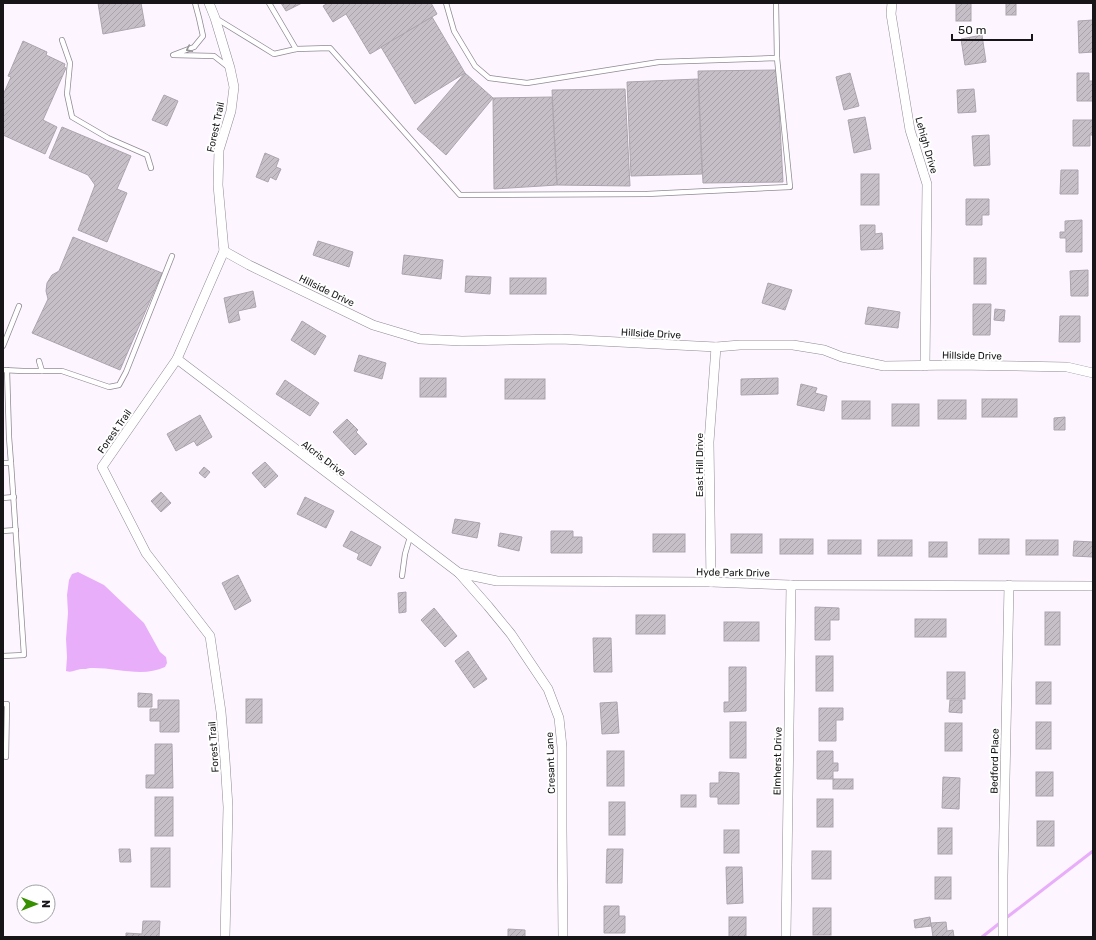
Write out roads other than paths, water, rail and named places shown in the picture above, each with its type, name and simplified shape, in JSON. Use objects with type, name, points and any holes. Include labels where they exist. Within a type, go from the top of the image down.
[{"type":"street","name":"Forest Trail","points":[[209,3],[230,68],[234,87],[231,111],[220,150],[218,185],[224,251],[177,359],[102,467],[146,553],[210,636],[221,712],[228,807],[225,937]]},
{"type":"street","name":"Lehigh Drive","points":[[892,3],[891,14],[910,130],[927,184],[925,366]]},
{"type":"street","name":"Hillside Drive","points":[[224,251],[249,265],[373,325],[420,339],[462,341],[561,339],[716,347],[740,345],[793,345],[824,350],[842,357],[884,366],[956,365],[1067,367],[1093,373]]},
{"type":"street","name":"East Hill Drive","points":[[711,582],[709,442],[716,347]]},
{"type":"street","name":"Alcris Drive","points":[[177,359],[459,573]]},
{"type":"street","name":"Hyde Park Drive","points":[[459,573],[497,581],[1093,586]]},
{"type":"street","name":"Cresant Lane","points":[[459,573],[511,634],[548,689],[559,718],[562,747],[563,937]]},
{"type":"street","name":"Elmherst Drive","points":[[786,937],[791,584]]},
{"type":"street","name":"Bedford Place","points":[[1003,937],[1009,585]]},
{"type":"lane","points":[[195,3],[203,36],[194,47],[173,55],[214,56],[230,68]]},
{"type":"lane","points":[[269,3],[296,49]]},
{"type":"lane","points":[[446,3],[454,31],[475,66],[488,78],[527,83],[659,62],[777,58]]},
{"type":"lane","points":[[215,18],[274,54],[296,49],[330,48],[460,195],[648,194],[790,187],[777,58],[776,3]]},
{"type":"lane","points":[[62,40],[70,63],[67,94],[72,117],[108,138],[147,154],[151,168]]},
{"type":"lane","points":[[3,656],[24,654],[14,497],[6,407],[5,370],[62,371],[109,387],[119,384],[126,372],[172,256]]},
{"type":"lane","points":[[3,346],[18,306]]},
{"type":"lane","points":[[39,361],[42,371]]},
{"type":"lane","points":[[3,463],[11,463]]},
{"type":"lane","points":[[3,498],[14,497]]},
{"type":"lane","points":[[3,531],[16,530]]},
{"type":"lane","points":[[402,576],[405,554],[410,537]]},
{"type":"lane","points":[[3,704],[7,704],[6,758]]},
{"type":"waterway","points":[[1006,918],[1093,851]]},
{"type":"waterway","points":[[982,937],[1001,922]]}]
